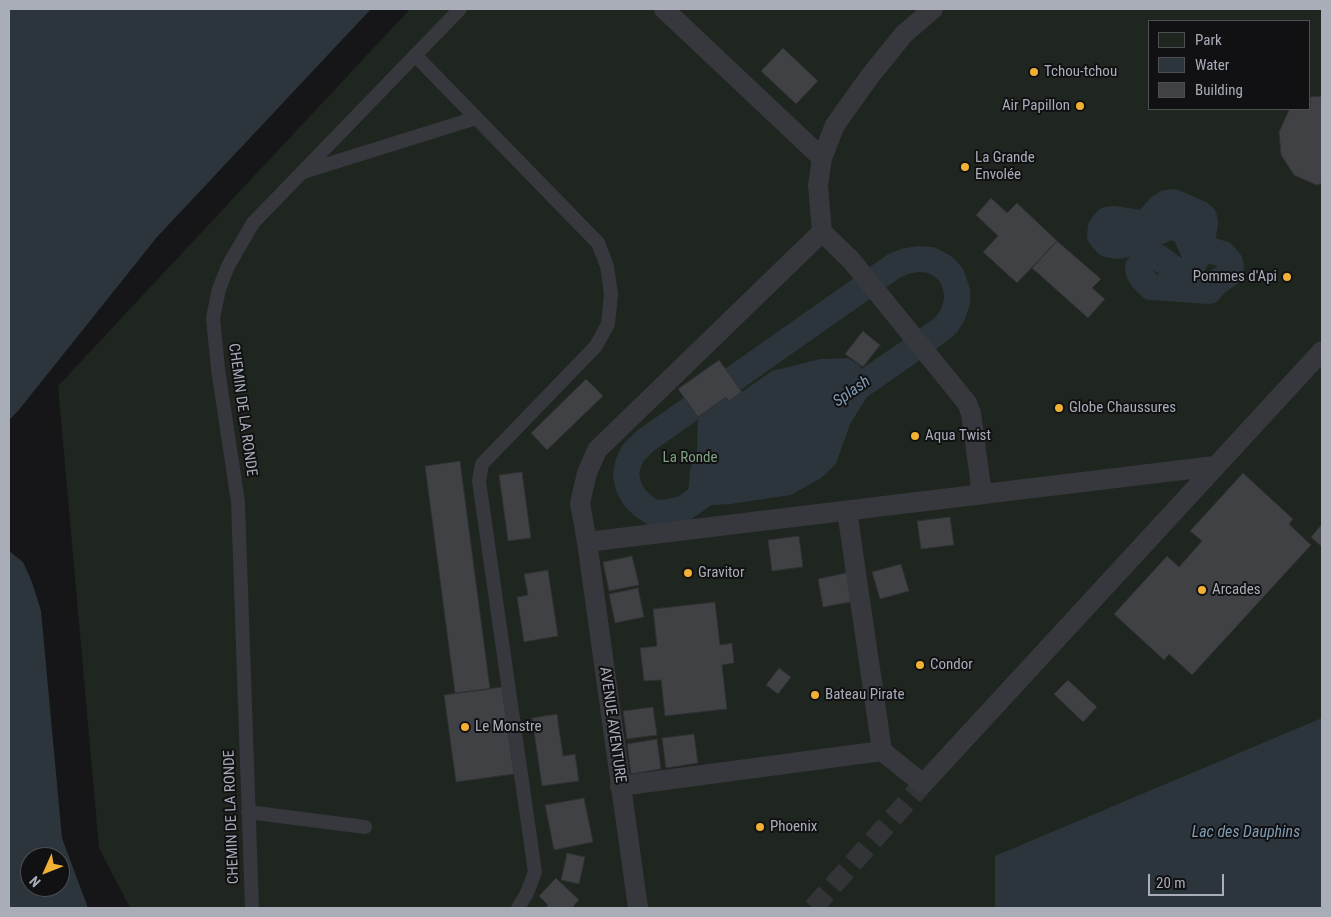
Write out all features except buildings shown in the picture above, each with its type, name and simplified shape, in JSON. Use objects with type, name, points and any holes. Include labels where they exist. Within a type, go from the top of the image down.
[{"type":"street","points":[[664,9],[822,158]]},
{"type":"street","points":[[933,9],[904,34],[870,76],[835,125],[822,158],[818,185],[822,232],[851,260],[967,403],[971,413],[982,494]]},
{"type":"street","name":"AVENUE AVENTURE","points":[[638,908],[580,503],[587,473],[597,450],[822,232]]},
{"type":"street","points":[[847,510],[882,751],[923,784],[1322,350]]},
{"type":"street","points":[[587,542],[1215,466]]},
{"type":"street","points":[[620,786],[882,751]]},
{"type":"lane","name":"CHEMIN DE LA RONDE","points":[[252,908],[238,502],[218,369],[214,318],[219,289],[228,266],[254,224],[460,9]]},
{"type":"lane","points":[[415,55],[598,243],[607,266],[611,294],[608,324],[596,346],[482,464],[479,481],[535,872],[518,908]]},
{"type":"lane","points":[[303,172],[476,118]]},
{"type":"lane","points":[[248,812],[365,827]]},
{"type":"green space","name":"La Ronde","points":[[410,9],[1322,9],[1322,908],[130,908],[99,848],[58,386]]},
{"type":"water","points":[[9,9],[371,9],[157,237],[9,420]]},
{"type":"water","points":[[848,358],[859,365],[873,387],[850,424],[836,464],[821,478],[791,495],[730,504],[697,506],[688,494],[690,470],[697,450],[698,417],[726,397],[729,401],[772,371],[820,359]]},
{"type":"water","points":[[9,551],[23,562],[32,582],[41,611],[62,838],[65,847],[20,847],[20,897],[70,897],[70,860],[88,908],[9,908]]},
{"type":"water","name":"Lac des Dauphins","points":[[1322,718],[1322,908],[995,908],[995,856]]},
{"type":"waterway","points":[[1173,202],[1204,217],[1202,242],[1209,250],[1223,254],[1230,262],[1229,274],[1217,282],[1209,291],[1151,287],[1139,273],[1138,267],[1149,258],[1158,257],[1178,272],[1188,270],[1192,266],[1196,260],[1195,255],[1186,235],[1181,229],[1170,227],[1123,245],[1115,246],[1107,244],[1100,236],[1101,227],[1107,220],[1115,219],[1141,223],[1147,221],[1166,203],[1173,202]]},
{"type":"waterway","name":"Splash","points":[[919,259],[931,260],[944,267],[952,276],[957,291],[957,302],[953,314],[947,324],[939,331],[683,509],[663,513],[652,512],[635,498],[629,488],[626,475],[633,453],[645,441],[894,266],[906,261],[919,259]]},
{"type":"tunnel","points":[[813,908],[923,784]]},
{"type":"place","name":"Tchou-tchou","points":[[1034,72]]},
{"type":"place","name":"Air Papillon","points":[[1080,106]]},
{"type":"place","name":"La Grande Envolée","points":[[965,167]]},
{"type":"place","name":"Pommes d'Api","points":[[1287,277]]},
{"type":"place","name":"Globe Chaussures","points":[[1059,408]]},
{"type":"place","name":"Aqua Twist","points":[[915,436]]},
{"type":"place","name":"Gravitor","points":[[688,573]]},
{"type":"place","name":"Arcades","points":[[1202,590]]},
{"type":"place","name":"Condor","points":[[920,665]]},
{"type":"place","name":"Bateau Pirate","points":[[815,695]]},
{"type":"place","name":"Le Monstre","points":[[465,727]]},
{"type":"place","name":"Phoenix","points":[[760,827]]}]
